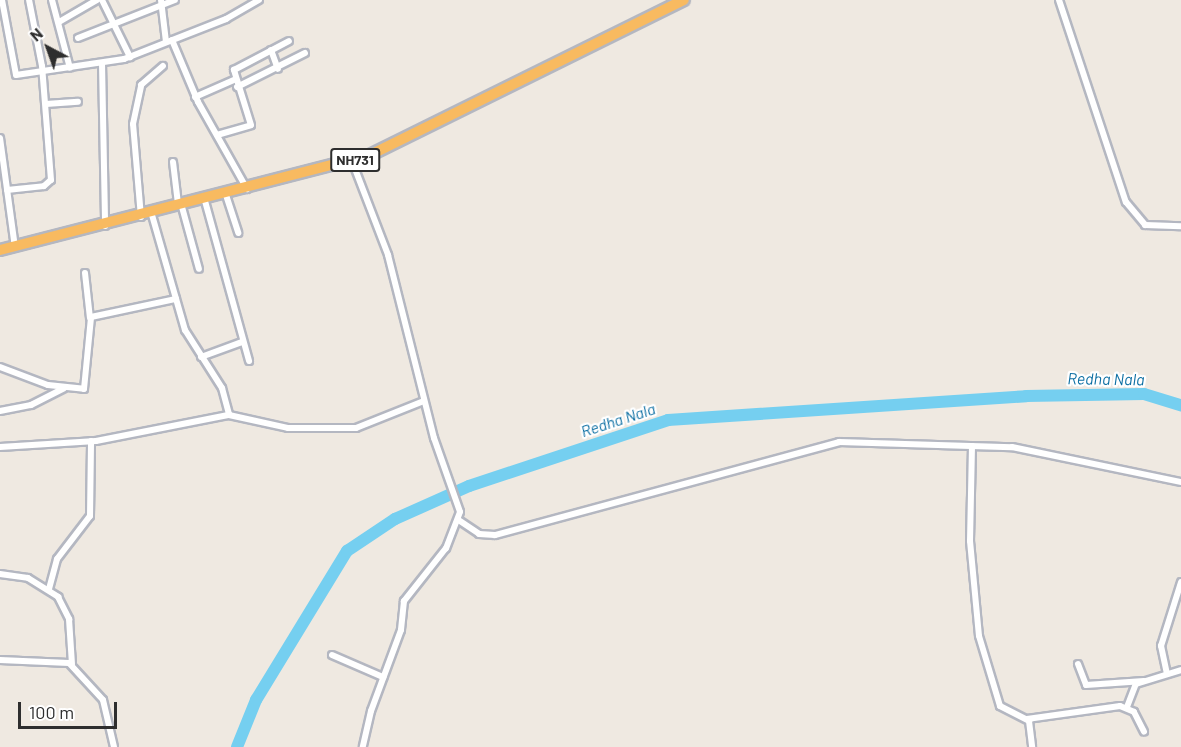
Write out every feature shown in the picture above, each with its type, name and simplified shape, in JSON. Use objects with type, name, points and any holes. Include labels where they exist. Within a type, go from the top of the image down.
[{"type":"highway","name":"NH731","points":[[0,250],[105,227],[352,161],[684,0]]},
{"type":"street","points":[[2,0],[13,71],[70,68],[130,57],[259,0]]},
{"type":"street","points":[[0,195],[44,186],[51,180],[43,70],[28,0]]},
{"type":"street","points":[[52,0],[70,68]]},
{"type":"street","points":[[58,22],[97,0]]},
{"type":"street","points":[[102,0],[130,57]]},
{"type":"street","points":[[78,38],[115,26],[161,3],[175,0]]},
{"type":"street","points":[[1059,0],[1126,202],[1145,225],[1181,226]]},
{"type":"street","points":[[161,3],[169,41],[195,97],[247,190]]},
{"type":"street","points":[[217,135],[250,125],[236,83],[238,66],[289,41]]},
{"type":"street","points":[[271,50],[278,69]]},
{"type":"street","points":[[195,97],[278,69],[305,54]]},
{"type":"street","points":[[102,63],[105,227]]},
{"type":"street","points":[[163,66],[141,85],[133,124],[147,216],[176,299],[201,357],[222,388],[229,415]]},
{"type":"street","points":[[46,104],[78,102]]},
{"type":"street","points":[[0,138],[15,247]]},
{"type":"street","points":[[352,161],[391,265],[424,401],[460,521],[446,548],[404,601],[401,630],[383,676],[363,747]]},
{"type":"street","points":[[173,162],[180,208],[199,269]]},
{"type":"street","points":[[226,195],[238,233]]},
{"type":"street","points":[[205,201],[249,361]]},
{"type":"street","points":[[0,367],[64,388],[80,390],[87,383],[90,318],[85,273]]},
{"type":"street","points":[[90,318],[176,299]]},
{"type":"street","points":[[201,357],[242,342]]},
{"type":"street","points":[[0,411],[31,405],[64,388]]},
{"type":"street","points":[[0,447],[91,441],[229,415],[288,428],[356,428],[424,401]]},
{"type":"street","points":[[49,589],[57,559],[90,516],[91,441]]},
{"type":"street","points":[[460,521],[479,534],[495,535],[839,442],[1012,447],[1181,482]]},
{"type":"street","points":[[972,446],[969,541],[979,636],[1000,706],[1027,719],[1127,706]]},
{"type":"street","points":[[0,574],[49,589],[66,610],[72,664],[103,700],[114,747]]},
{"type":"street","points":[[1167,674],[1161,646],[1181,582]]},
{"type":"street","points":[[332,655],[383,676]]},
{"type":"street","points":[[0,660],[72,664]]},
{"type":"street","points":[[1078,664],[1086,685],[1144,681],[1181,670]]},
{"type":"street","points":[[1144,681],[1132,689],[1127,706],[1144,732]]},
{"type":"street","points":[[1027,719],[1032,747]]},
{"type":"waterway","name":"Redha Nala","points":[[237,747],[256,700],[347,551],[395,519],[469,486],[668,420],[1026,396],[1144,394],[1181,405]]}]
